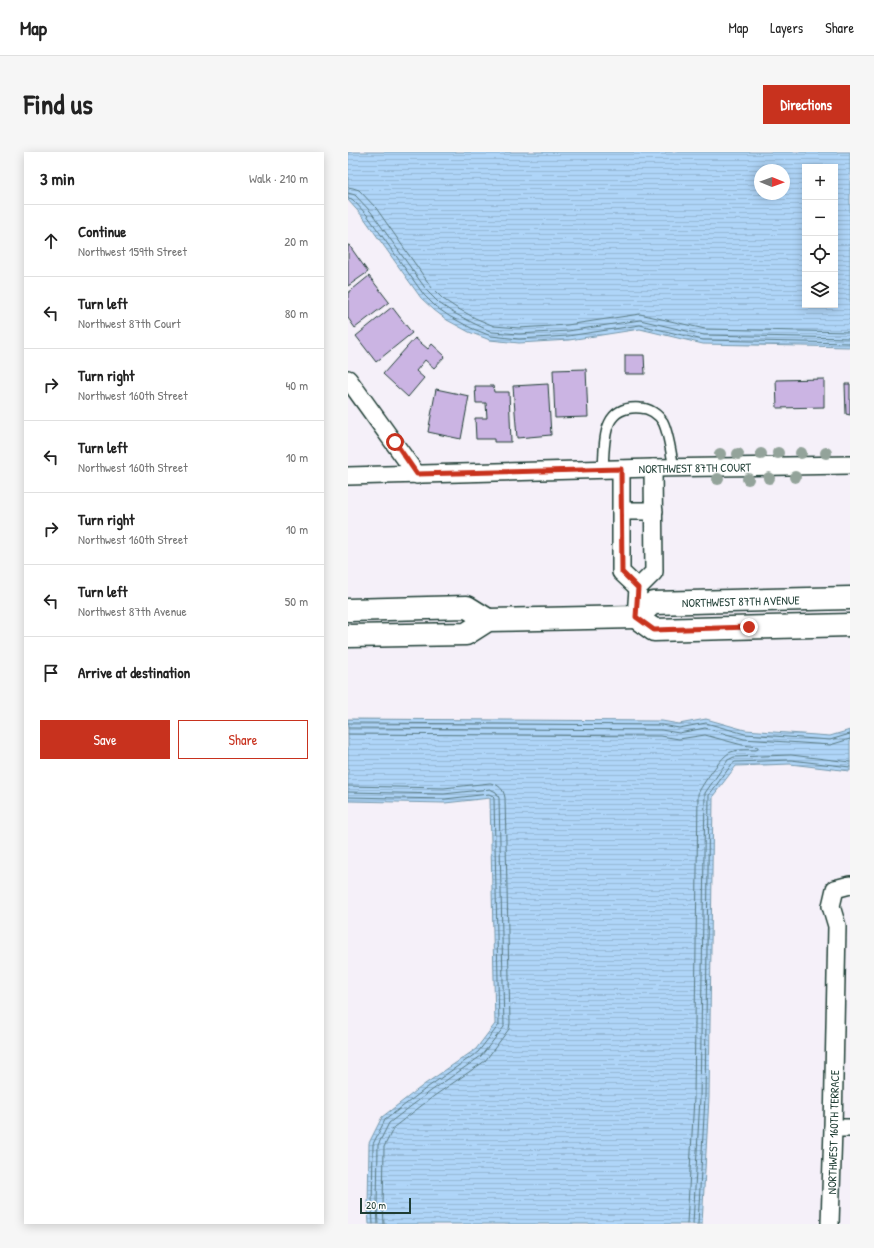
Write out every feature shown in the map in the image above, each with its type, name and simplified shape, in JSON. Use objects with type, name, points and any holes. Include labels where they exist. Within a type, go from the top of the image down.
[{"type":"street","points":[[348,379],[417,474]]},
{"type":"street","name":"NORTHWEST 87TH COURT","points":[[348,476],[603,469],[850,465]]},
{"type":"street","points":[[636,617],[638,588],[654,572],[653,468]]},
{"type":"street","points":[[621,469],[622,572],[638,588]]},
{"type":"street","points":[[621,511],[654,511]]},
{"type":"street","name":"NORTHWEST 87TH AVENUE","points":[[636,617],[653,603],[850,598]]},
{"type":"street","points":[[348,610],[467,607],[488,620]]},
{"type":"street","points":[[348,636],[466,634],[488,620],[636,617],[654,630],[850,625]]},
{"type":"street","name":"NORTHWEST 160TH TERRACE","points":[[830,1224],[842,1128],[837,926],[831,906],[835,889],[850,885]]},
{"type":"lane","points":[[603,469],[606,430],[610,420],[622,410],[630,408],[650,410],[663,422],[674,468]]},
{"type":"water","points":[[348,152],[850,152],[850,347],[703,344],[640,329],[569,340],[519,343],[490,340],[469,332],[447,320],[421,298],[364,218],[348,200]]},
{"type":"water","points":[[348,719],[662,721],[679,724],[706,719],[745,730],[830,736],[850,730],[850,771],[790,764],[736,766],[713,796],[709,1098],[702,1224],[369,1224],[369,1143],[382,1117],[425,1084],[476,1049],[495,1024],[490,798],[445,803],[348,801]]},
{"type":"building","points":[[348,245],[368,272],[348,286]]},
{"type":"building","points":[[369,276],[389,302],[355,328],[348,318],[348,293]]},
{"type":"building","points":[[392,307],[412,333],[376,362],[356,336]]},
{"type":"building","points":[[415,338],[428,349],[432,344],[445,356],[434,368],[425,360],[416,371],[424,378],[408,397],[383,374]]},
{"type":"building","points":[[625,355],[644,355],[645,374],[625,374]]},
{"type":"building","points":[[586,369],[588,417],[555,418],[553,370]]},
{"type":"building","points":[[824,379],[824,407],[777,408],[776,380]]},
{"type":"building","points":[[548,384],[551,435],[517,438],[513,386]]},
{"type":"building","points":[[845,384],[850,384],[850,415],[846,414]]},
{"type":"building","points":[[475,386],[493,386],[494,392],[509,392],[511,442],[494,442],[494,439],[476,439],[475,418],[487,418],[486,403],[476,403]]},
{"type":"building","points":[[436,389],[469,396],[461,439],[428,432]]},
{"type":"route","points":[[395,442],[417,474],[621,469],[622,572],[638,588],[636,617],[654,630],[749,627]]}]
